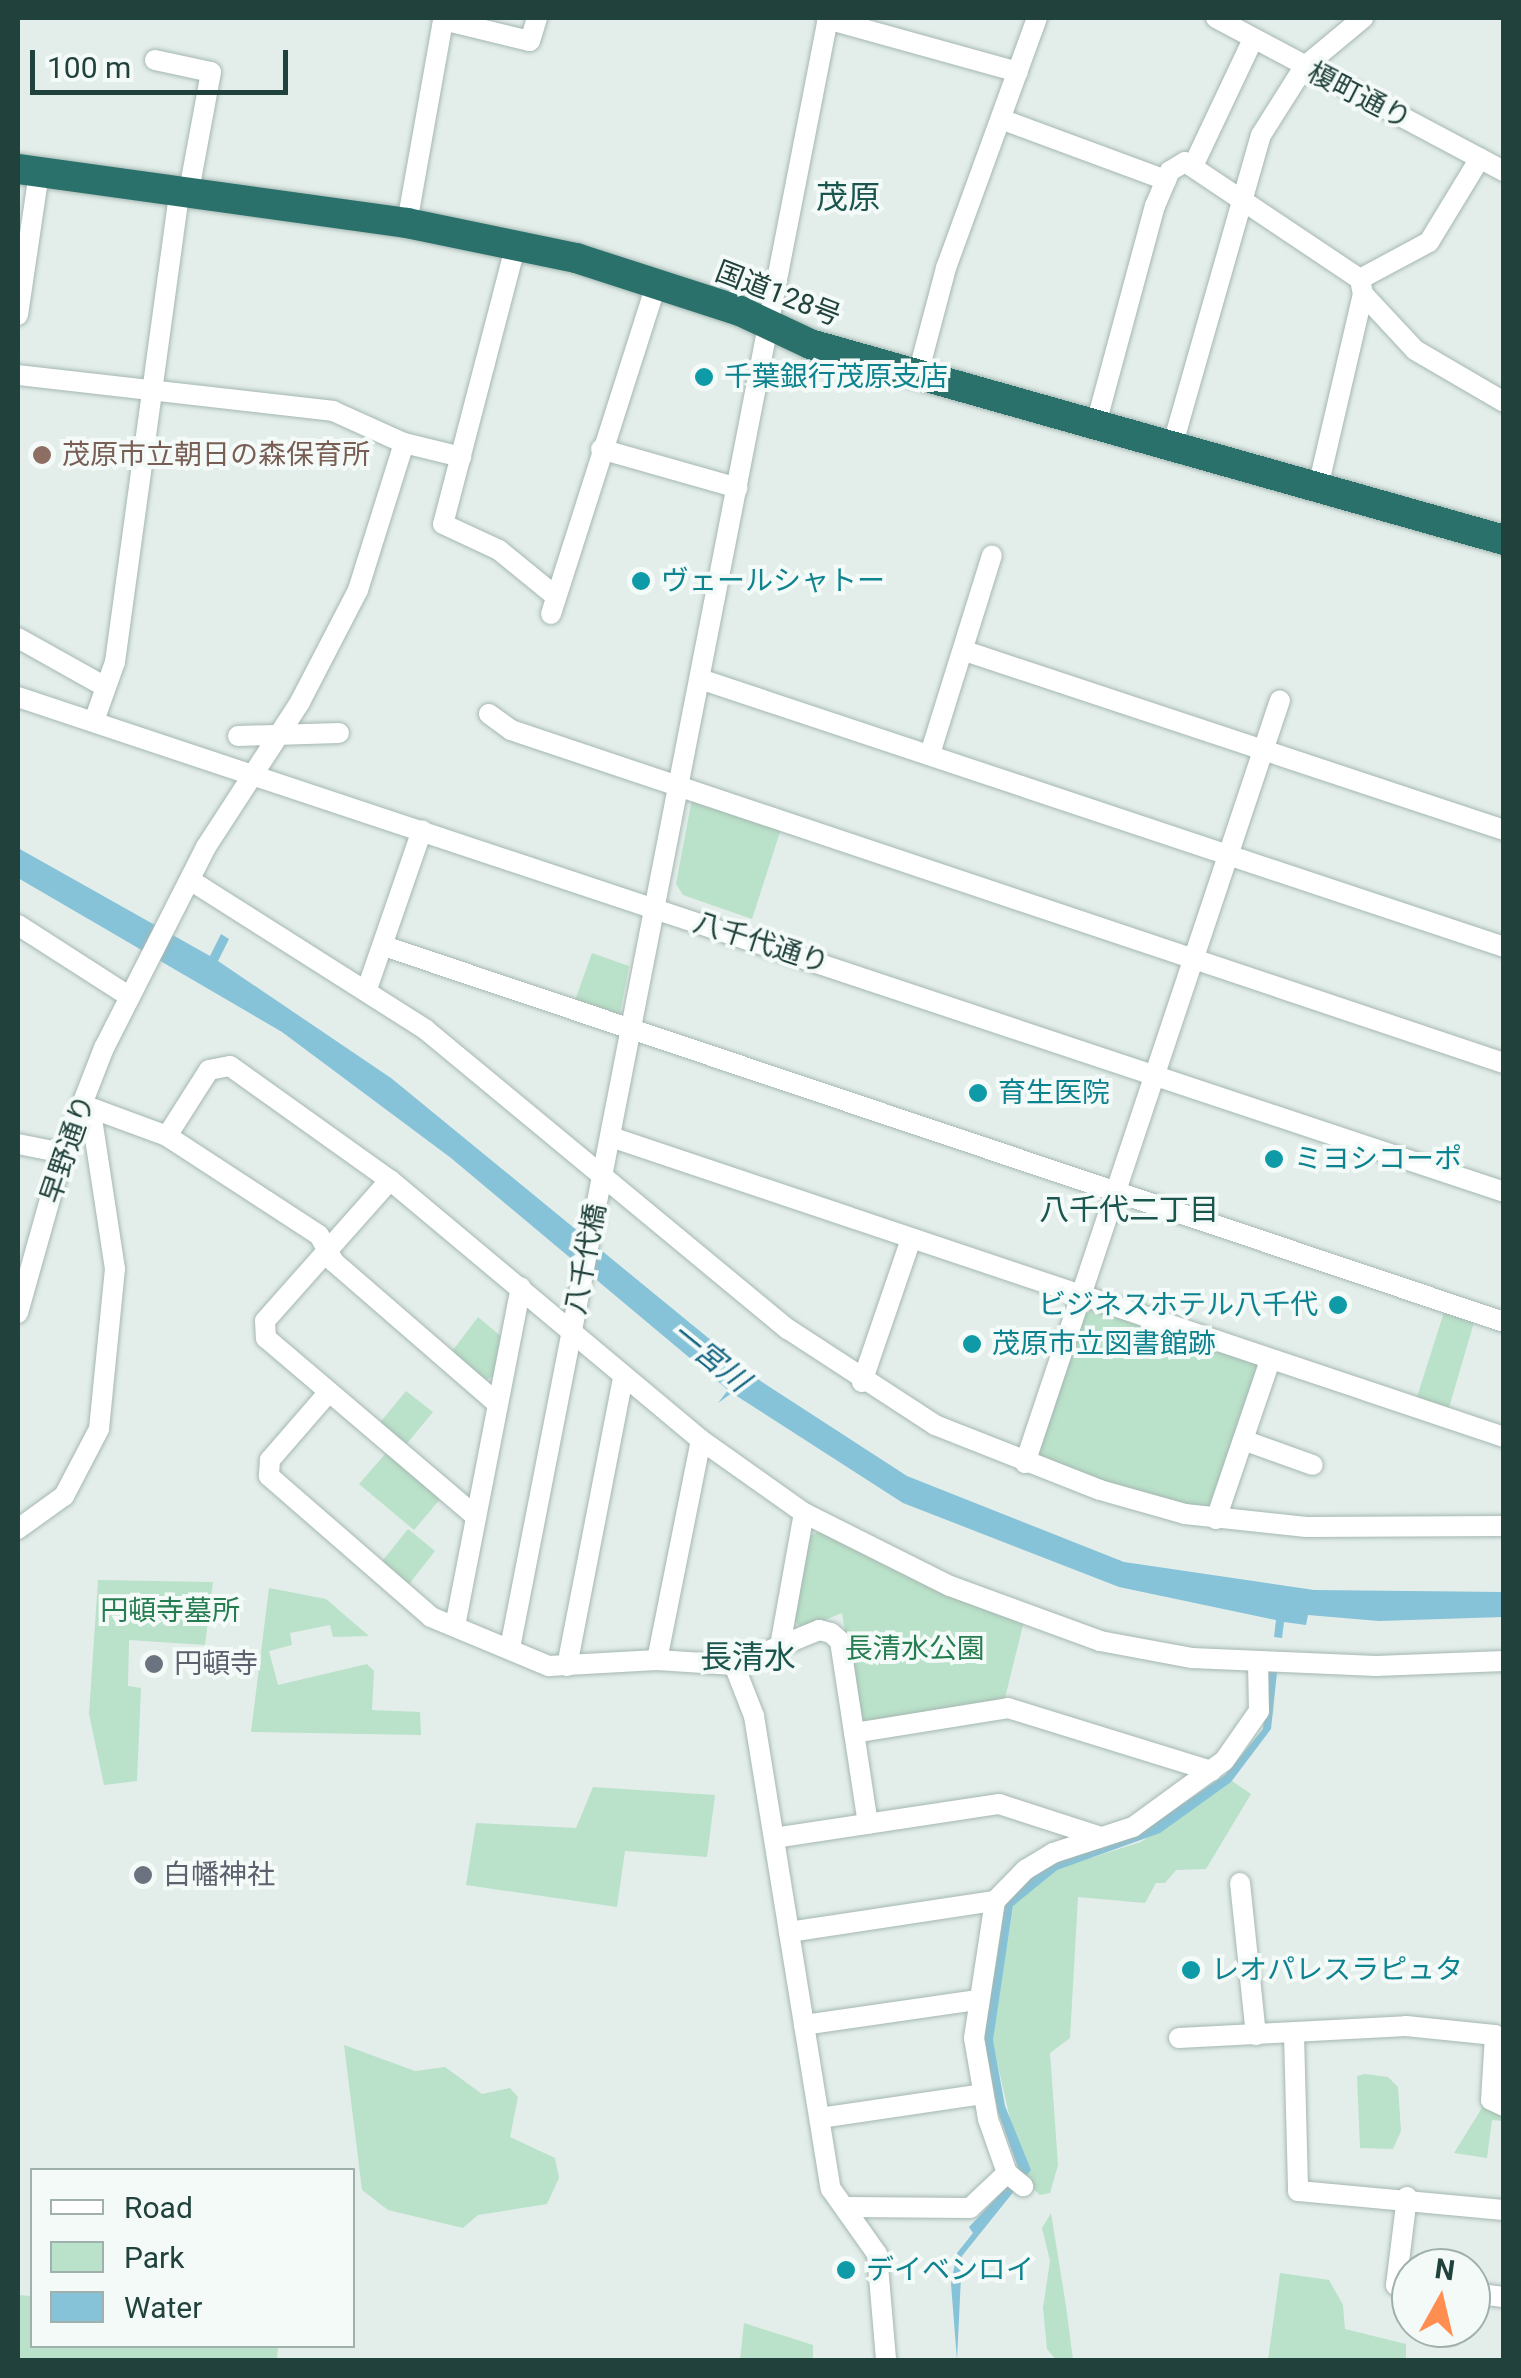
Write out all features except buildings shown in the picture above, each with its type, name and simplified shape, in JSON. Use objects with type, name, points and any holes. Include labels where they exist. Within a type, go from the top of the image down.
[{"type":"highway","name":"国道128号","points":[[28,170],[406,223],[516,244],[656,284],[768,324],[810,344],[1504,540]]},
{"type":"street","points":[[406,223],[443,20],[530,41],[537,18]]},
{"type":"street","points":[[827,18],[1018,72]]},
{"type":"street","name":"八千代橋","points":[[510,1648],[827,18]]},
{"type":"street","points":[[918,374],[946,268],[1037,18]]},
{"type":"street","name":"榎町通り","points":[[1216,18],[1504,170]]},
{"type":"street","points":[[1172,447],[1240,200],[1268,120],[1304,67],[1363,18]]},
{"type":"street","points":[[1194,164],[1253,39]]},
{"type":"street","points":[[94,721],[116,662],[184,191],[211,72],[155,60]]},
{"type":"street","points":[[1001,119],[1166,180]]},
{"type":"street","points":[[1318,487],[1361,287],[1429,242],[1480,158]]},
{"type":"street","points":[[1096,424],[1166,180],[1177,165],[1194,164],[1361,287],[1415,350],[1504,402]]},
{"type":"street","points":[[18,315],[28,170]]},
{"type":"street","points":[[516,244],[442,524],[499,550],[552,605],[656,284]]},
{"type":"street","points":[[18,374],[333,411],[404,443],[461,457]]},
{"type":"street","points":[[404,443],[358,590],[281,734],[187,886],[368,989],[788,1329],[862,1382],[935,1424],[1025,1463],[1150,1506],[1216,1518],[1306,1527],[1504,1526]]},
{"type":"street","points":[[602,449],[738,488]]},
{"type":"street","points":[[930,754],[992,555]]},
{"type":"street","points":[[18,638],[104,686]]},
{"type":"street","points":[[965,651],[1504,830]]},
{"type":"street","points":[[700,679],[1504,947]]},
{"type":"street","name":"八千代通り","points":[[18,697],[1504,1192]]},
{"type":"street","points":[[1025,1463],[1159,1076],[1267,752],[1280,700]]},
{"type":"street","points":[[489,714],[511,730],[1504,1063]]},
{"type":"street","points":[[238,736],[339,733]]},
{"type":"street","points":[[368,989],[422,830]]},
{"type":"street","name":"早野通り","points":[[18,1312],[63,1153],[132,994],[187,886]]},
{"type":"street","points":[[18,925],[132,994]]},
{"type":"street","points":[[384,946],[1504,1322]]},
{"type":"street","points":[[167,1136],[209,1070],[230,1066],[390,1180],[521,1287],[574,1320],[623,1378],[701,1440],[804,1514],[895,1563],[1100,1641],[1258,1662],[1504,1662]]},
{"type":"street","points":[[84,1105],[167,1136],[319,1234],[334,1262],[498,1404]]},
{"type":"street","points":[[18,1529],[64,1496],[99,1429],[104,1397],[115,1269],[93,1125],[84,1105]]},
{"type":"street","points":[[611,1137],[1504,1437]]},
{"type":"street","points":[[18,1144],[63,1153]]},
{"type":"street","points":[[390,1180],[265,1320],[266,1338],[474,1516]]},
{"type":"street","points":[[862,1382],[911,1239]]},
{"type":"street","points":[[455,1626],[521,1287]]},
{"type":"street","points":[[1216,1518],[1270,1360]]},
{"type":"street","points":[[567,1666],[623,1378]]},
{"type":"street","points":[[328,1393],[270,1460],[269,1476],[431,1618],[549,1666],[657,1660],[734,1665],[819,1630],[840,1641],[868,1824]]},
{"type":"street","points":[[657,1660],[701,1440]]},
{"type":"street","points":[[1242,1440],[1313,1465]]},
{"type":"street","points":[[780,1646],[804,1514]]},
{"type":"street","points":[[846,2207],[970,2208],[1014,2178],[982,2094],[974,2038],[995,1901],[1024,1870],[1098,1836],[1133,1827],[1202,1783],[1251,1735],[1259,1711],[1258,1662]]},
{"type":"street","points":[[734,1665],[754,1716],[830,2190],[878,2254],[886,2360]]},
{"type":"street","points":[[854,1733],[1008,1708],[1202,1783]]},
{"type":"street","points":[[774,1838],[999,1804],[1098,1836]]},
{"type":"street","points":[[1240,1883],[1256,2035]]},
{"type":"street","points":[[790,1932],[995,1901]]},
{"type":"street","points":[[804,2026],[978,2000]]},
{"type":"street","points":[[1179,2038],[1406,2026],[1495,2035],[1492,2100],[1504,2106]]},
{"type":"street","points":[[1294,2034],[1298,2191],[1407,2197],[1504,2210]]},
{"type":"street","points":[[820,2118],[982,2094]]},
{"type":"street","points":[[1401,2248],[1407,2197]]},
{"type":"green space","points":[[692,799],[781,829],[752,919],[683,895],[676,884]]},
{"type":"green space","points":[[592,953],[629,966],[619,1018],[574,1003]]},
{"type":"green space","points":[[1097,1306],[1255,1360],[1260,1373],[1217,1504],[1203,1512],[1041,1466],[1034,1452],[1084,1315]]},
{"type":"green space","points":[[1445,1309],[1475,1319],[1448,1411],[1416,1400]]},
{"type":"green space","points":[[478,1317],[503,1338],[497,1375],[481,1382],[450,1354]]},
{"type":"green space","points":[[406,1391],[433,1412],[404,1447],[378,1425]]},
{"type":"green space","points":[[387,1452],[441,1498],[414,1530],[359,1484]]},
{"type":"green space","points":[[408,1529],[435,1551],[406,1588],[380,1564]]},
{"type":"green space","name":"長清水公園","points":[[823,1530],[874,1559],[1024,1621],[1004,1702],[870,1724],[858,1716],[842,1613],[803,1629],[791,1618],[807,1537]]},
{"type":"green space","name":"円頓寺墓所","points":[[98,1580],[213,1582],[205,1645],[129,1640],[128,1686],[141,1688],[137,1781],[104,1785],[89,1714]]},
{"type":"green space","points":[[269,1588],[326,1599],[369,1636],[333,1637],[330,1625],[290,1633],[292,1645],[269,1651],[278,1685],[367,1664],[374,1671],[372,1710],[420,1712],[421,1735],[251,1732]]},
{"type":"green space","points":[[1232,1781],[1251,1794],[1206,1869],[1176,1870],[1165,1883],[1156,1883],[1145,1903],[1078,1897],[1070,2038],[1050,2053],[1058,2165],[1050,2193],[1040,2195],[1024,2181],[992,2039],[1014,1902],[1059,1868],[1141,1842]]},
{"type":"green space","points":[[593,1787],[715,1795],[707,1857],[625,1851],[617,1907],[466,1885],[476,1823],[576,1828]]},
{"type":"green space","points":[[344,2045],[415,2071],[445,2067],[482,2094],[510,2088],[518,2097],[510,2137],[555,2158],[559,2178],[547,2204],[478,2215],[463,2228],[388,2210],[362,2190]]},
{"type":"green space","points":[[1357,2076],[1388,2077],[1398,2087],[1401,2131],[1393,2149],[1360,2148]]},
{"type":"green space","points":[[1485,2103],[1503,2111],[1503,2121],[1492,2120],[1487,2158],[1454,2153]]},
{"type":"green space","points":[[1051,2213],[1073,2360],[1056,2360],[1047,2349],[1043,2308],[1050,2261],[1042,2228]]},
{"type":"green space","points":[[1280,2273],[1329,2280],[1343,2305],[1345,2329],[1391,2340],[1391,2348],[1406,2348],[1406,2360],[1268,2360]]},
{"type":"green space","points":[[18,2295],[30,2296],[30,2348],[278,2348],[277,2360],[18,2360]]},
{"type":"green space","points":[[744,2323],[813,2345],[813,2360],[740,2360]]},
{"type":"water","name":"一宮川","points":[[18,848],[210,956],[221,934],[229,939],[218,961],[391,1078],[762,1382],[907,1476],[1124,1562],[1314,1590],[1503,1592],[1503,1617],[1379,1621],[1308,1615],[1306,1625],[1284,1622],[1282,1638],[1274,1637],[1276,1620],[1119,1587],[903,1503],[732,1393],[718,1403],[728,1390],[451,1158],[282,1032],[18,878]]},
{"type":"water","points":[[1269,1671],[1277,1672],[1271,1729],[1231,1782],[1160,1833],[1057,1870],[1013,1906],[993,2040],[1005,2106],[1031,2170],[962,2256],[957,2360],[951,2284],[957,2253],[973,2233],[969,2227],[1020,2173],[998,2112],[984,2039],[1006,1899],[1048,1864],[1137,1835],[1225,1775],[1263,1729]]},
{"type":"place","name":"千葉銀行茂原支店","points":[[704,377]]},
{"type":"place","name":"茂原市立朝日の森保育所","points":[[42,455]]},
{"type":"place","name":"ヴェールシャトー","points":[[641,581]]},
{"type":"place","name":"育生医院","points":[[978,1093]]},
{"type":"place","name":"ミヨシコーポ","points":[[1274,1159]]},
{"type":"place","name":"ビジネスホテル八千代","points":[[1338,1305]]},
{"type":"place","name":"茂原市立図書館跡","points":[[972,1344]]},
{"type":"place","name":"円頓寺","points":[[154,1664]]},
{"type":"place","name":"白幡神社","points":[[143,1875]]},
{"type":"place","name":"レオパレスラピュタ","points":[[1191,1970]]},
{"type":"place","name":"デイベンロイ","points":[[846,2270]]},
{"type":"district","name":"茂原","points":[[848,197]]},
{"type":"district","name":"八千代二丁目","points":[[1129,1210]]},
{"type":"district","name":"長清水","points":[[748,1657]]}]
